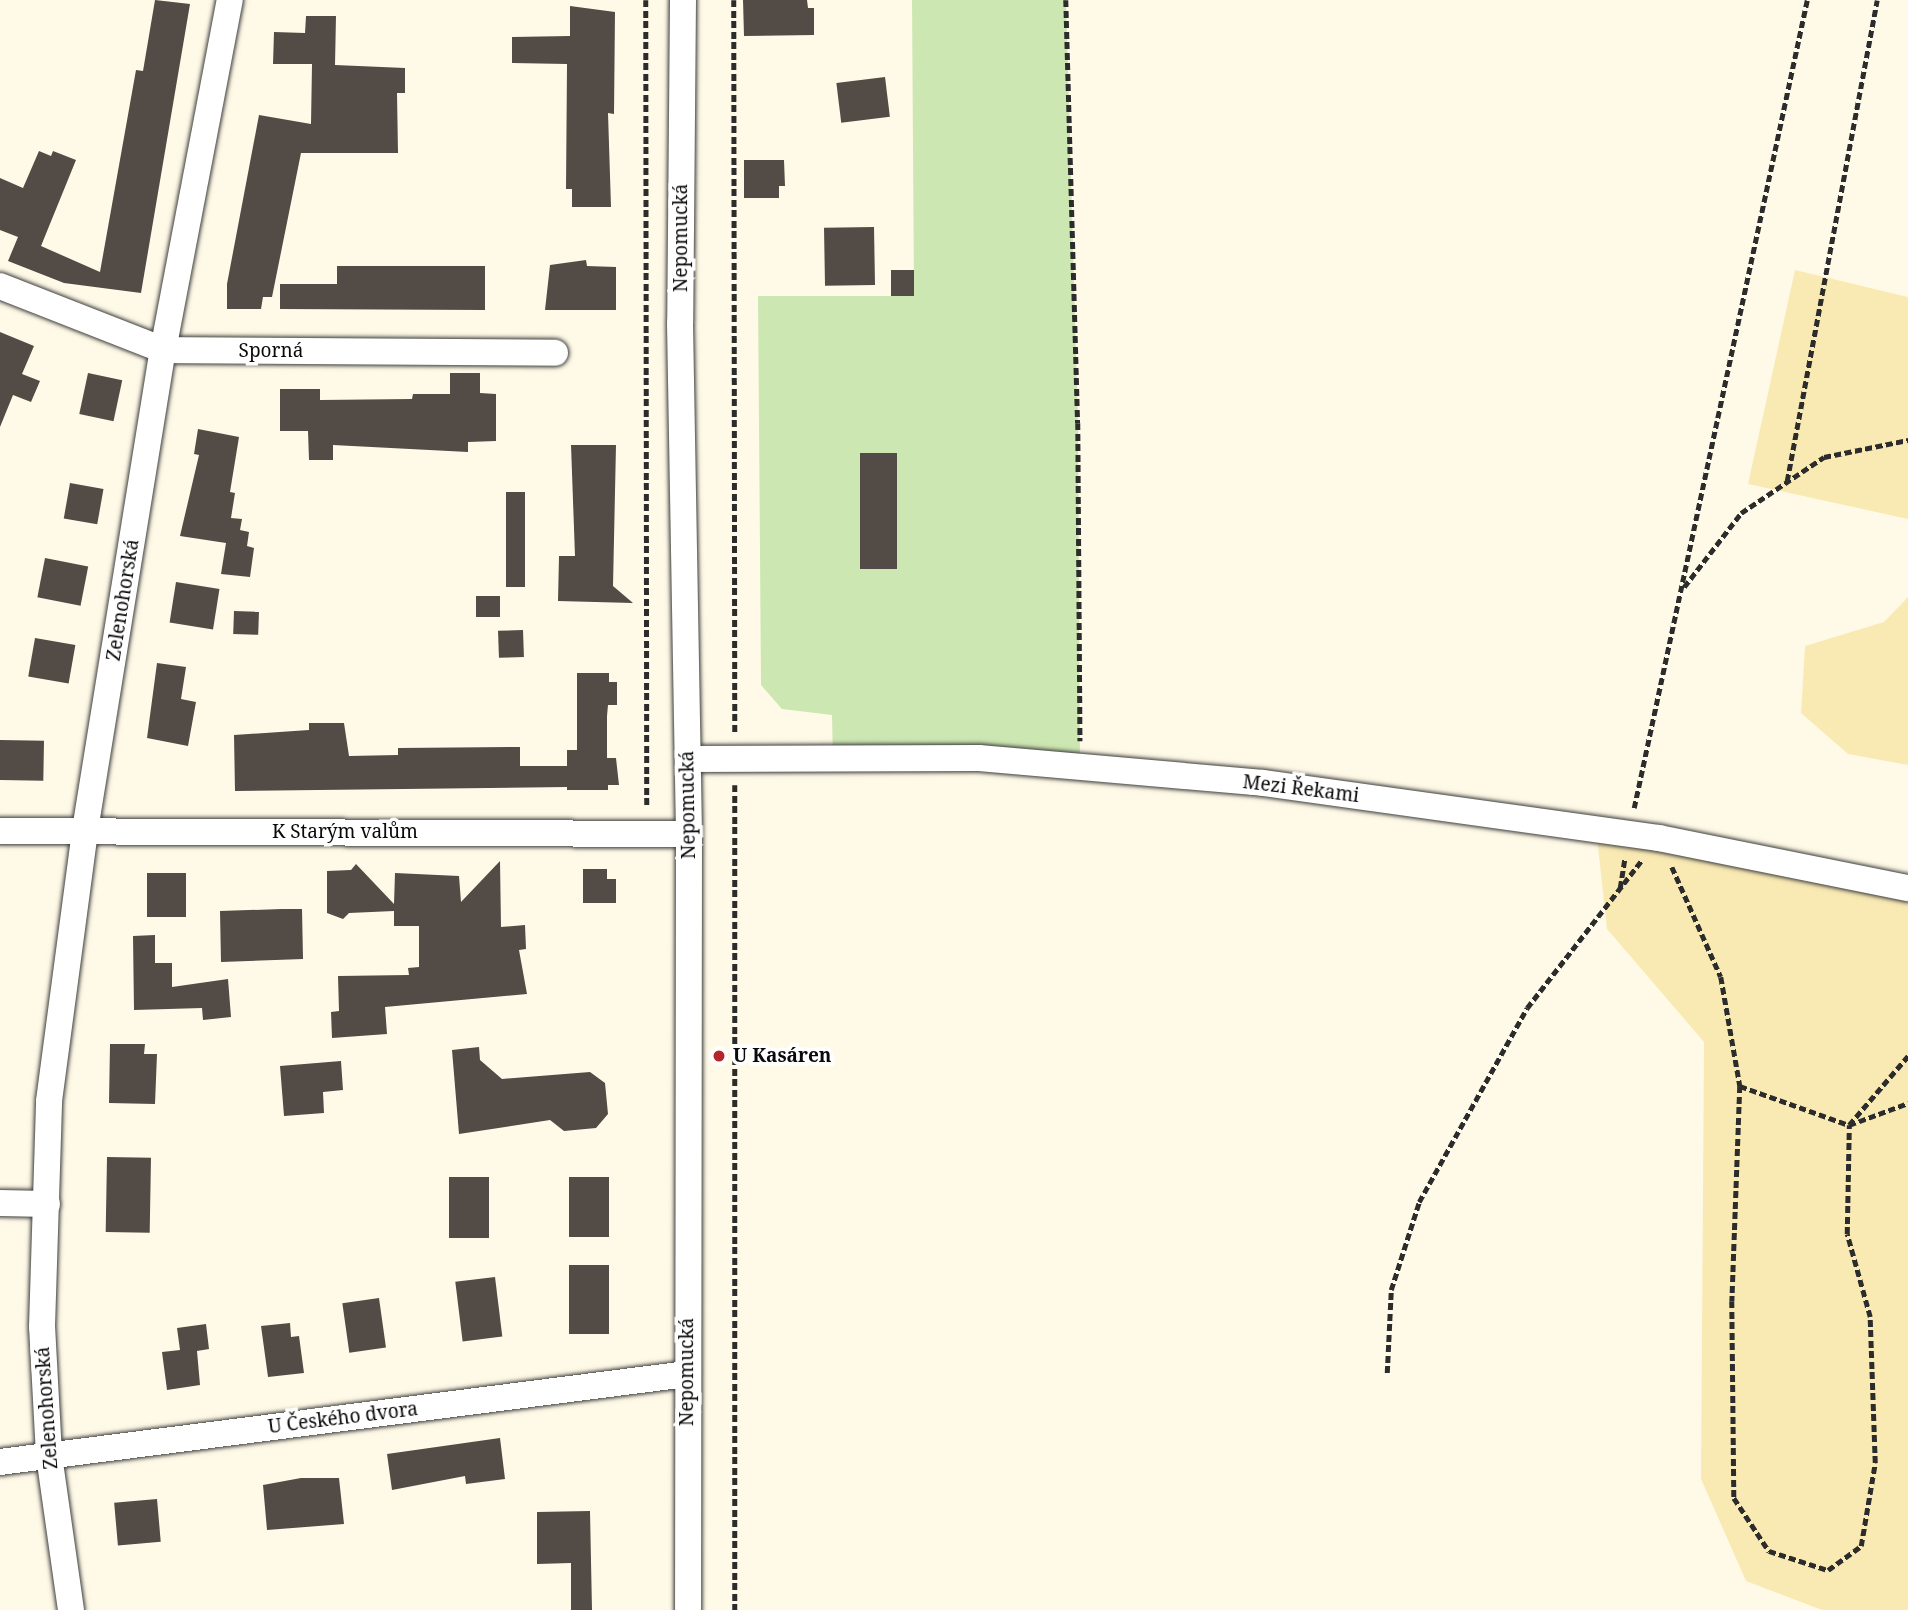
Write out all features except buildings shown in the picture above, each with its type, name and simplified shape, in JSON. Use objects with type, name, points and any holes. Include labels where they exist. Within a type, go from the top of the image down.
[{"type":"street","name":"Zelenohorská","points":[[71,1610],[49,1455],[42,1327],[49,1101],[85,830],[163,349],[230,0]]},
{"type":"street","name":"Nepomucká","points":[[683,0],[680,323],[689,834],[688,1610]]},
{"type":"street","name":"Sporná","points":[[0,286],[163,349],[555,353]]},
{"type":"street","name":"Mezi Řekami","points":[[688,759],[979,758],[1263,783],[1659,838],[1908,888]]},
{"type":"street","name":"K Starým valům","points":[[0,831],[689,834]]},
{"type":"street","points":[[0,1203],[47,1204]]},
{"type":"street","name":"U Českého dvora","points":[[0,1462],[687,1374]]},
{"type":"path","points":[[646,0],[646,834]]},
{"type":"path","points":[[734,0],[735,1610]]},
{"type":"path","points":[[1066,0],[1078,423],[1080,767]]},
{"type":"path","points":[[1620,888],[1628,834],[1807,0]]},
{"type":"path","points":[[1787,481],[1877,0]]},
{"type":"path","points":[[1681,591],[1741,513],[1787,481],[1824,457],[1908,440]]},
{"type":"path","points":[[1387,1373],[1391,1290],[1419,1202],[1527,1008],[1659,838],[1721,977],[1740,1086],[1732,1301],[1734,1498],[1769,1551],[1828,1570],[1861,1546],[1875,1463],[1870,1317],[1847,1234],[1849,1125],[1908,1056]]},
{"type":"path","points":[[1740,1086],[1849,1125],[1908,1103]]},
{"type":"green space","points":[[912,0],[1066,0],[1078,423],[1080,767],[833,760],[832,715],[782,709],[761,685],[758,296],[914,296]]},
{"type":"sand","points":[[1795,270],[1908,297],[1908,519],[1748,484]]},
{"type":"sand","points":[[1908,597],[1908,765],[1848,754],[1801,713],[1805,646],[1884,622]]},
{"type":"sand","points":[[1596,829],[1908,888],[1908,1610],[1822,1610],[1746,1581],[1701,1479],[1704,1042],[1607,929]]},
{"type":"place","name":"U Kasáren","points":[[719,1056]]}]
